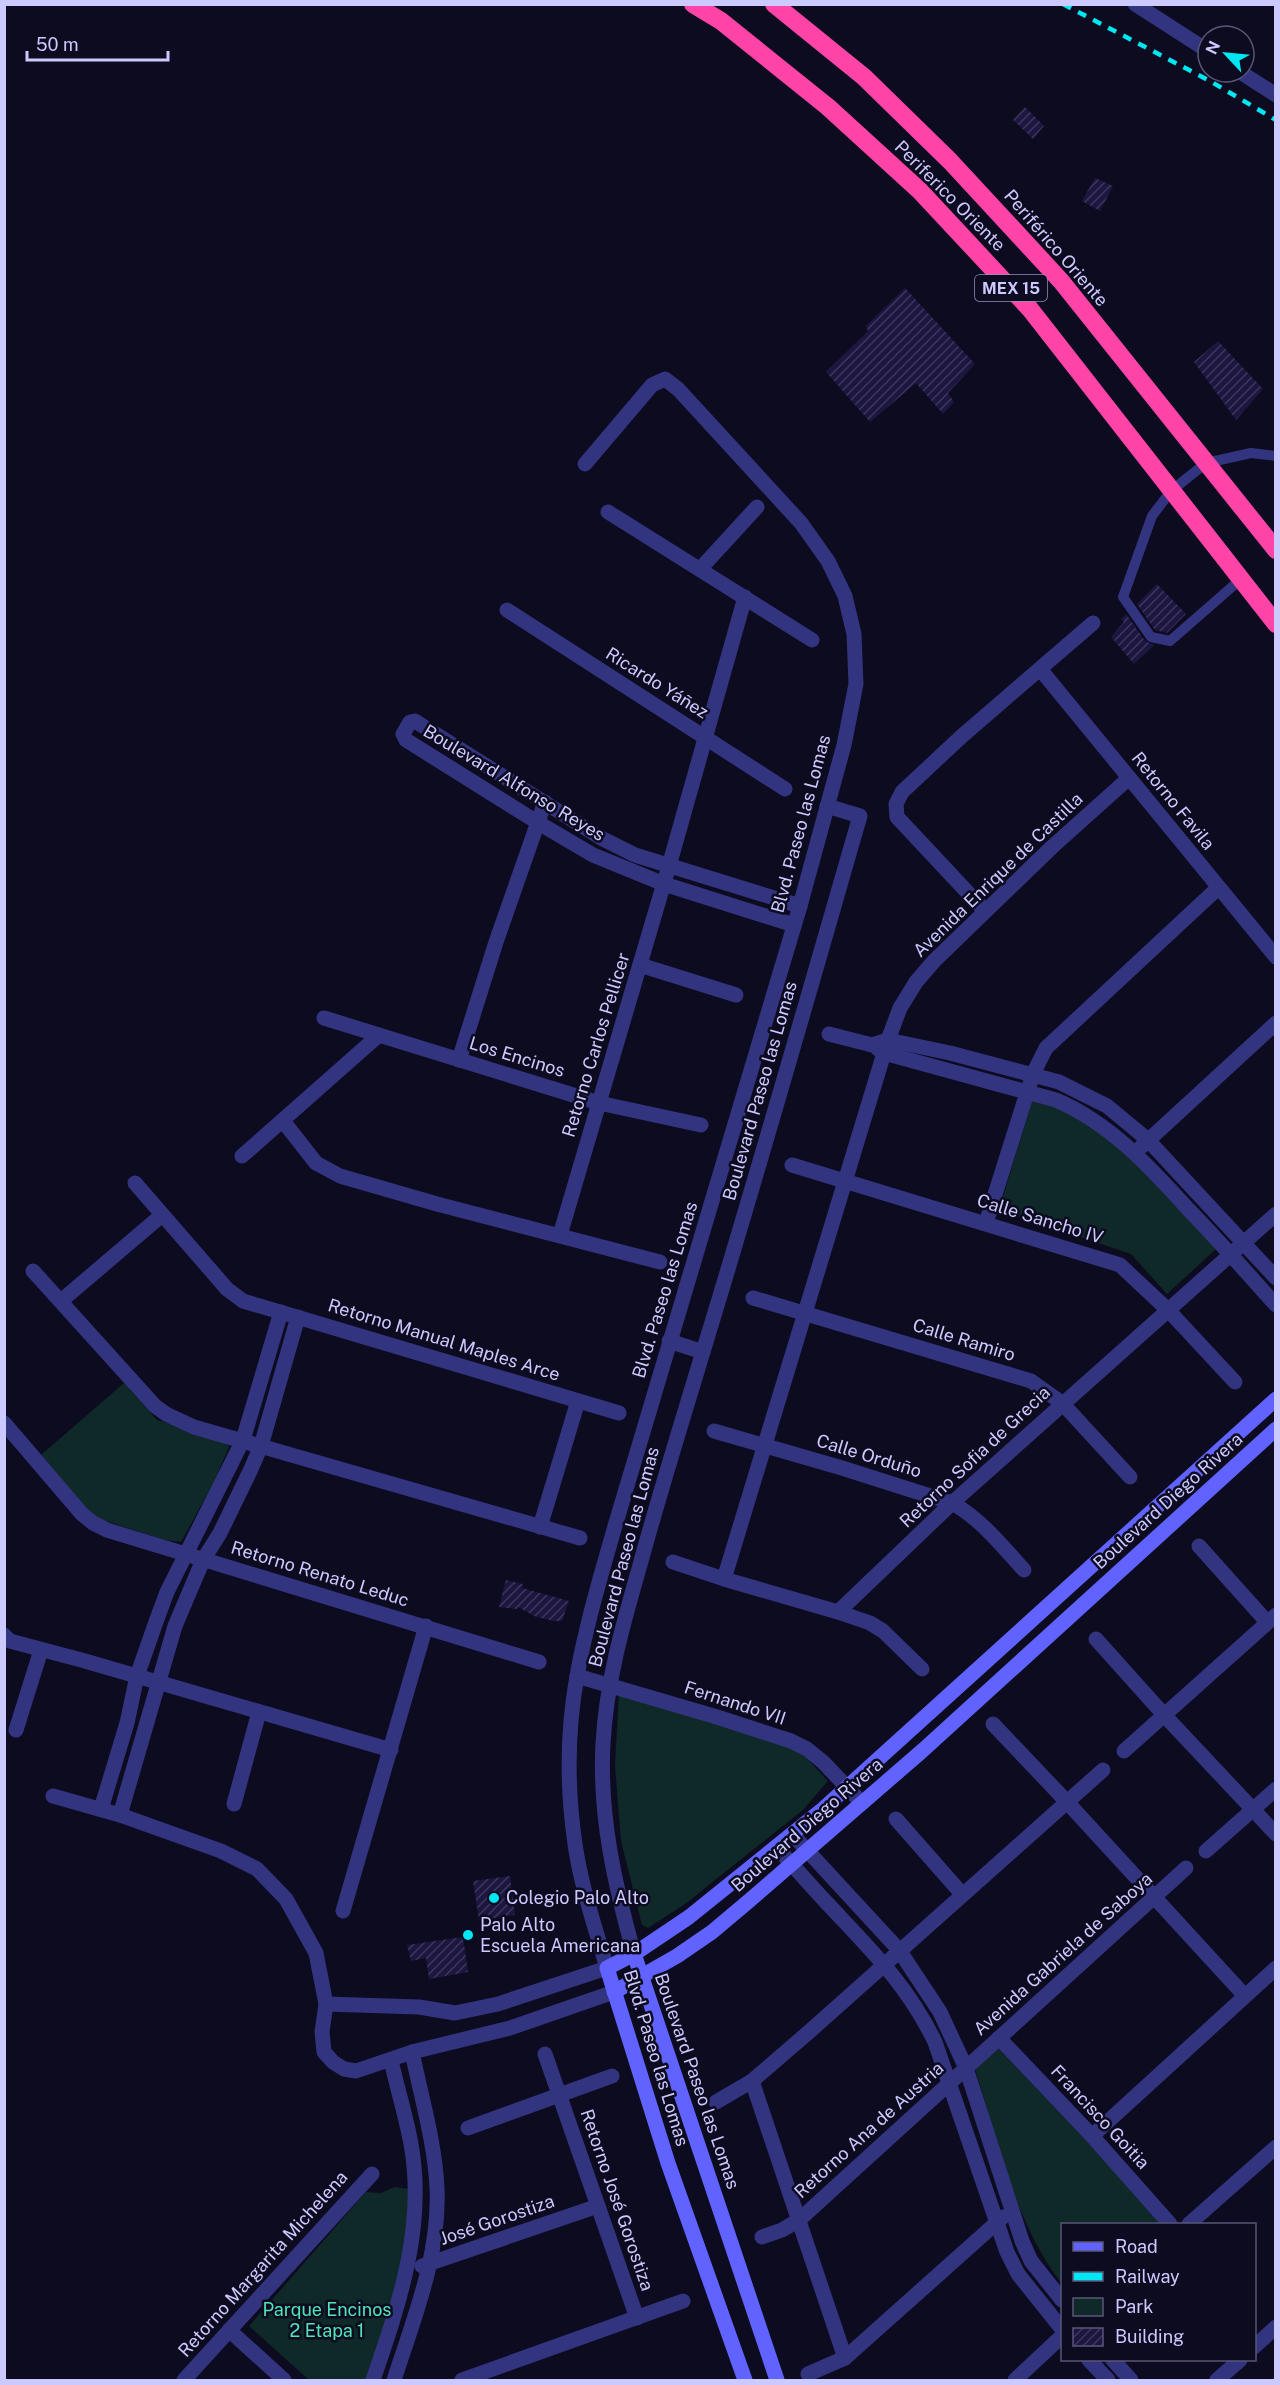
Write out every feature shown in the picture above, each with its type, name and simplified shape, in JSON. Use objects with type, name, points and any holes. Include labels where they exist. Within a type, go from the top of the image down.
[{"type":"highway","name":"Periferico Oriente","points":[[693,4],[721,21],[828,107],[920,191],[1030,309],[1275,624]]},
{"type":"highway","name":"Periférico Oriente","points":[[774,4],[864,77],[950,161],[1061,281],[1275,550]]},
{"type":"street","points":[[1135,4],[1196,43]]},
{"type":"street","points":[[1256,83],[1275,95]]},
{"type":"street","name":"Blvd. Paseo las Lomas","points":[[585,464],[652,385],[665,379],[678,389],[801,522],[828,561],[845,596],[854,634],[856,684],[844,745],[800,906],[615,1526],[576,1676],[571,1717],[569,1774],[575,1844],[587,1902],[668,2163],[745,2380]]},
{"type":"street","points":[[701,568],[757,507]]},
{"type":"street","points":[[608,512],[701,568],[812,640]]},
{"type":"street","name":"Retorno Carlos Pellicer","points":[[560,1236],[664,884],[745,597]]},
{"type":"street","name":"Ricardo Yáñez","points":[[507,610],[785,789]]},
{"type":"street","points":[[985,911],[897,817],[896,804],[902,792],[910,784],[1093,623]]},
{"type":"street","name":"Retorno Favila","points":[[1040,669],[1275,957]]},
{"type":"street","name":"Boulevard Alfonso Reyes","points":[[794,925],[664,884],[593,855],[406,740],[403,734],[410,722],[416,721],[601,838],[635,855],[800,906]]},
{"type":"street","name":"Avenida Enrique de Castilla","points":[[881,1046],[916,982],[934,962],[1052,847],[1130,778]]},
{"type":"street","points":[[459,1060],[496,942],[545,802]]},
{"type":"street","name":"Boulevard Paseo las Lomas","points":[[777,2380],[634,1954],[616,1886],[608,1843],[603,1800],[603,1746],[610,1685],[620,1636],[649,1531],[860,816],[827,806]]},
{"type":"street","points":[[700,895],[704,877]]},
{"type":"street","points":[[986,1223],[1033,1074],[1046,1048],[1218,888]]},
{"type":"street","points":[[747,909],[752,891]]},
{"type":"street","points":[[640,965],[736,995]]},
{"type":"street","name":"Los Encinos","points":[[324,1018],[599,1103],[701,1125]]},
{"type":"street","points":[[1135,1153],[1275,1023]]},
{"type":"street","points":[[829,1034],[881,1046],[1028,1091],[1076,1109],[1099,1123],[1135,1153],[1275,1305]]},
{"type":"street","points":[[242,1156],[379,1035]]},
{"type":"street","points":[[881,1046],[909,1042],[1033,1074],[1059,1082],[1107,1106],[1148,1140],[1273,1276],[1258,1286]]},
{"type":"street","points":[[724,1579],[844,1181],[881,1046]]},
{"type":"street","points":[[283,1122],[316,1163],[327,1171],[437,1204],[660,1262]]},
{"type":"street","name":"Calle Sancho IV","points":[[792,1165],[1120,1264],[1169,1311],[1235,1382]]},
{"type":"street","name":"Retorno Manual Maples Arce","points":[[135,1183],[235,1296],[243,1301],[619,1413]]},
{"type":"street","name":"Retorno Sofia de Grecia","points":[[838,1612],[952,1503],[1275,1214]]},
{"type":"street","points":[[62,1301],[162,1215]]},
{"type":"street","points":[[33,1270],[155,1406],[166,1414],[194,1427],[580,1539]]},
{"type":"street","name":"Calle Ramiro","points":[[753,1298],[1031,1381],[1044,1388],[1062,1403],[1130,1477]]},
{"type":"street","points":[[101,1809],[127,1724],[137,1676],[167,1592],[243,1440],[281,1312]]},
{"type":"street","points":[[120,1815],[157,1682],[176,1626],[203,1560],[235,1504],[261,1446],[298,1317]]},
{"type":"street","points":[[669,1341],[703,1352]]},
{"type":"street","name":"Boulevard Diego Rivera","points":[[326,2004],[419,2007],[454,2013],[508,2001],[607,1968],[634,1954],[690,1917],[848,1786],[1275,1399]]},
{"type":"street","name":"Retorno Manual Maples Arce","points":[[540,1527],[578,1401]]},
{"type":"street","name":"Retorno Renato Leduc","points":[[4,1423],[93,1524],[185,1555],[539,1662]]},
{"type":"street","name":"Boulevard Diego Rivera","points":[[53,1796],[120,1815],[221,1851],[257,1869],[286,1899],[316,1953],[326,2004],[322,2032],[324,2052],[344,2069],[356,2071],[412,2052],[510,2028],[614,1992],[712,1932],[862,1803],[1275,1430]]},
{"type":"street","name":"Calle Orduño","points":[[714,1431],[952,1503],[964,1509],[986,1528],[1024,1570]]},
{"type":"street","points":[[1124,1751],[1271,1618],[1199,1546]]},
{"type":"street","points":[[673,1563],[870,1623],[883,1631],[921,1669]]},
{"type":"street","points":[[1072,1582],[1089,1600]]},
{"type":"street","name":"Retorno Renato Leduc","points":[[343,1911],[426,1626]]},
{"type":"street","points":[[6,1639],[391,1750]]},
{"type":"street","points":[[1096,1639],[1164,1716],[1275,1834]]},
{"type":"street","points":[[15,1730],[41,1650]]},
{"type":"street","name":"Fernando VII","points":[[576,1676],[791,1741],[807,1749],[823,1762],[862,1803]]},
{"type":"street","points":[[234,1804],[259,1712]]},
{"type":"street","points":[[127,1724],[144,1729]]},
{"type":"street","points":[[993,1724],[1155,1896],[1245,1996]]},
{"type":"street","points":[[716,2102],[752,2081],[1103,1770]]},
{"type":"street","points":[[112,1772],[130,1778]]},
{"type":"street","points":[[1206,1851],[1275,1789]]},
{"type":"street","points":[[896,1819],[962,1894]]},
{"type":"street","points":[[792,1834],[899,1950],[940,2012],[966,2068],[1011,2209],[1031,2261],[1061,2299]]},
{"type":"street","points":[[776,1847],[885,1964],[925,2020],[950,2083],[996,2223],[1018,2274],[1061,2328]]},
{"type":"street","name":"Avenida Gabriela de Saboya","points":[[966,2068],[1186,1868]]},
{"type":"street","points":[[1092,2136],[1275,1968]]},
{"type":"street","name":"Francisco Goitia","points":[[999,2038],[1092,2136],[1169,2223]]},
{"type":"street","points":[[394,2380],[431,2264],[436,2226],[437,2188],[412,2052]]},
{"type":"street","name":"Retorno José Gorostiza","points":[[545,2054],[637,2318]]},
{"type":"street","points":[[373,2380],[408,2269],[415,2225],[416,2189],[412,2145],[391,2060]]},
{"type":"street","name":"Retorno Ana de Austria","points":[[762,2237],[782,2230],[799,2220],[966,2068]]},
{"type":"street","name":"Retorno José Gorostiza","points":[[468,2128],[612,2076]]},
{"type":"street","name":"Retorno Ana de Austria","points":[[752,2081],[845,2358]]},
{"type":"street","points":[[407,2126],[426,2122]]},
{"type":"street","points":[[1190,2223],[1275,2147]]},
{"type":"street","name":"Retorno Margarita Michelena","points":[[184,2380],[372,2174]]},
{"type":"street","points":[[416,2189],[437,2188]]},
{"type":"street","name":"José Gorostiza","points":[[408,2269],[431,2264],[598,2206]]},
{"type":"street","points":[[808,2374],[845,2358],[1011,2209]]},
{"type":"street","name":"Retorno José Gorostiza","points":[[462,2380],[683,2301]]},
{"type":"street","points":[[1256,2345],[1275,2327]]},
{"type":"street","points":[[229,2330],[284,2380]]},
{"type":"street","points":[[1015,2380],[1061,2337]]},
{"type":"street","points":[[1090,2361],[1108,2380]]},
{"type":"street","points":[[1114,2361],[1131,2380]]},
{"type":"street","points":[[1217,2380],[1239,2361]]},
{"type":"lane","points":[[1241,579],[1170,641],[1151,637],[1123,597],[1152,516],[1171,490],[1206,463],[1251,453],[1275,456]]},
{"type":"green space","points":[[1034,1095],[1074,1109],[1143,1169],[1216,1249],[1167,1294],[1131,1254],[999,1210]]},
{"type":"green space","points":[[124,1383],[157,1420],[224,1439],[229,1447],[213,1484],[181,1542],[165,1540],[94,1517],[41,1455]]},
{"type":"green space","points":[[619,1692],[799,1750],[828,1781],[803,1810],[685,1904],[648,1928],[642,1925],[621,1841],[615,1766]]},
{"type":"green space","points":[[996,2046],[1164,2223],[1061,2223],[1061,2283],[1045,2260],[1019,2207],[974,2066]]},
{"type":"green space","name":"Parque Encinos 2 Etapa 1","points":[[394,2187],[410,2189],[406,2238],[390,2310],[366,2380],[309,2380],[249,2326],[366,2192],[381,2193]]},
{"type":"building","points":[[1025,107],[1044,126],[1033,139],[1013,120]]},
{"type":"building","points":[[1095,178],[1113,186],[1100,211],[1082,201]]},
{"type":"building","points":[[905,288],[975,364],[948,393],[954,402],[943,414],[916,383],[870,422],[826,372],[868,331],[866,326]]},
{"type":"building","points":[[1218,341],[1263,389],[1236,420],[1194,362]]},
{"type":"building","points":[[1157,584],[1186,614],[1167,633],[1155,630],[1137,604]]},
{"type":"building","points":[[1126,614],[1145,641],[1154,645],[1134,664],[1111,637],[1124,622],[1121,619]]},
{"type":"building","points":[[506,1580],[523,1584],[522,1588],[569,1601],[562,1621],[534,1616],[518,1607],[517,1609],[499,1607]]},
{"type":"building","name":"Colegio Palo Alto","points":[[510,1876],[515,1915],[479,1920],[473,1881]]},
{"type":"building","points":[[463,1937],[468,1972],[429,1979],[426,1958],[411,1961],[407,1945]]},
{"type":"railway","points":[[1063,4],[1210,81],[1276,120]]},
{"type":"place","name":"Colegio Palo Alto","points":[[494,1898]]},
{"type":"place","name":"Palo Alto Escuela Americana","points":[[468,1935]]}]
